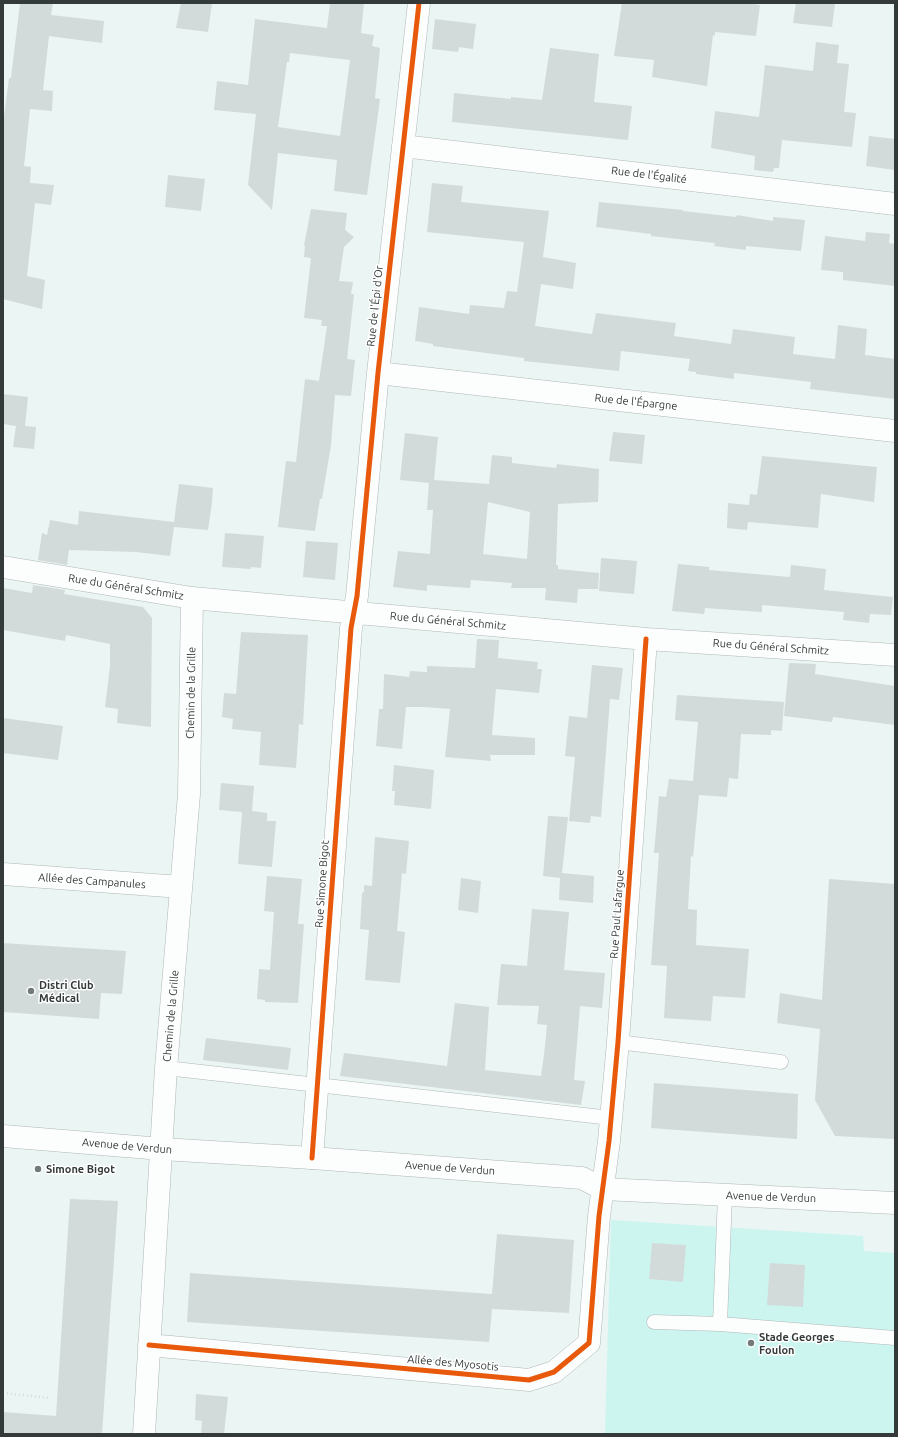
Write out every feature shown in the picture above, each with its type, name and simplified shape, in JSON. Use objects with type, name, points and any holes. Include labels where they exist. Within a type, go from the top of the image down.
[{"type":"street","name":"Rue de l'Épi d'Or","points":[[354,612],[357,596],[378,373],[419,3]]},
{"type":"street","name":"Rue de l'Égalité","points":[[403,146],[895,204]]},
{"type":"street","name":"Rue de l'Épargne","points":[[378,373],[895,431]]},
{"type":"street","name":"Rue du Général Schmitz","points":[[3,567],[192,598],[646,639],[895,655]]},
{"type":"street","name":"Chemin de la Grille","points":[[144,1434],[166,1068],[189,794],[192,598]]},
{"type":"street","name":"Rue Simone Bigot","points":[[312,1158],[351,628],[354,612]]},
{"type":"street","name":"Rue Paul Lafargue","points":[[603,1190],[618,1042],[646,639]]},
{"type":"street","name":"Allée des Campanules","points":[[3,874],[181,887]]},
{"type":"street","name":"Avenue de Verdun","points":[[3,1136],[162,1149],[312,1158],[582,1178],[603,1190],[895,1203]]},
{"type":"street","name":"Allée des Myosotis","points":[[149,1346],[529,1380],[554,1372],[589,1343],[599,1216],[603,1190]]},
{"type":"lane","points":[[618,1042],[781,1062]]},
{"type":"lane","points":[[166,1068],[611,1118]]},
{"type":"lane","points":[[720,1324],[725,1195]]},
{"type":"lane","points":[[654,1322],[720,1324],[895,1338]]},
{"type":"path","points":[[3,1394],[50,1398]]},
{"type":"shaded area","name":"Stade Georges Foulon","points":[[611,1220],[863,1236],[864,1251],[895,1253],[895,1434],[605,1434]]},
{"type":"building","points":[[20,3],[53,3],[51,15],[104,21],[102,43],[49,36],[43,90],[53,91],[52,111],[30,109],[24,166],[31,167],[30,183],[54,185],[51,205],[35,203],[27,276],[45,280],[42,309],[3,299],[3,125],[9,78],[11,78]]},
{"type":"building","points":[[181,3],[212,3],[208,32],[176,28]]},
{"type":"building","points":[[330,3],[364,3],[361,33],[374,35],[372,46],[380,48],[375,98],[380,99],[367,195],[334,191],[337,160],[278,153],[272,210],[248,185],[256,114],[214,110],[217,81],[248,85],[255,19],[327,28]],"holes":[[[290,53],[350,60],[340,136],[278,127],[287,62],[289,62]]]},
{"type":"building","points":[[622,3],[746,3],[760,5],[756,36],[715,32],[715,36],[713,35],[707,86],[652,77],[654,60],[614,56]]},
{"type":"building","points":[[796,3],[835,3],[832,27],[793,23]]},
{"type":"building","points":[[435,19],[476,24],[473,49],[459,47],[458,52],[432,49]]},
{"type":"building","points":[[816,42],[839,45],[837,63],[849,64],[844,112],[856,113],[852,147],[782,140],[779,168],[774,168],[773,172],[754,170],[755,156],[711,148],[715,111],[759,117],[765,65],[813,71]]},
{"type":"building","points":[[550,48],[599,54],[594,102],[632,106],[628,140],[452,122],[454,93],[511,99],[511,97],[542,100]]},
{"type":"building","points":[[869,136],[895,139],[895,170],[866,166]]},
{"type":"building","points":[[168,175],[205,179],[201,211],[165,207]]},
{"type":"building","points":[[432,183],[463,186],[461,202],[549,211],[543,257],[576,263],[573,289],[541,284],[535,326],[592,334],[596,313],[676,323],[674,336],[731,344],[733,329],[795,337],[793,354],[835,359],[838,325],[867,329],[865,355],[895,359],[895,399],[810,389],[811,382],[734,373],[734,379],[696,374],[696,372],[688,371],[690,359],[621,351],[619,371],[524,361],[524,358],[433,346],[433,344],[415,341],[419,307],[469,314],[470,305],[504,308],[507,291],[517,292],[524,242],[427,232]]},
{"type":"building","points":[[599,202],[736,217],[737,215],[773,221],[773,217],[805,220],[801,251],[746,246],[746,250],[714,246],[715,243],[651,236],[651,234],[596,227]]},
{"type":"building","points":[[311,209],[347,213],[345,230],[354,237],[344,247],[339,281],[353,282],[351,294],[354,294],[347,359],[355,360],[351,396],[335,395],[331,445],[315,531],[278,527],[286,461],[296,462],[305,379],[319,381],[327,326],[321,326],[322,320],[304,318],[311,258],[304,257],[304,245]]},
{"type":"building","points":[[866,232],[890,234],[889,243],[895,244],[895,286],[843,280],[843,272],[821,270],[825,236],[865,241]]},
{"type":"building","points":[[3,394],[28,397],[25,426],[36,427],[34,449],[13,447],[16,426],[3,424]]},
{"type":"building","points":[[613,432],[645,435],[642,464],[609,461]]},
{"type":"building","points":[[405,433],[438,437],[434,480],[489,484],[492,455],[512,457],[512,463],[556,468],[557,464],[599,469],[598,502],[558,504],[556,565],[558,565],[558,569],[599,573],[598,589],[578,589],[577,603],[545,600],[546,588],[511,588],[512,583],[471,580],[470,588],[427,585],[427,591],[393,587],[398,551],[430,554],[433,510],[427,510],[429,483],[400,480]],"holes":[[[488,502],[530,512],[527,559],[483,554]]]},
{"type":"building","points":[[762,456],[877,467],[874,502],[821,494],[818,528],[748,522],[747,530],[727,528],[728,503],[749,505],[750,494],[757,495]]},
{"type":"building","points":[[179,484],[213,488],[212,503],[208,530],[174,527],[170,556],[136,552],[69,550],[67,565],[38,560],[42,533],[47,535],[50,520],[78,525],[79,511],[174,522]]},
{"type":"building","points":[[225,533],[264,536],[261,568],[251,567],[251,569],[222,567]]},
{"type":"building","points":[[306,541],[338,543],[335,580],[303,577]]},
{"type":"building","points":[[601,558],[637,561],[634,594],[599,591]]},
{"type":"building","points":[[678,564],[709,567],[709,570],[790,577],[791,565],[826,569],[824,590],[893,597],[891,615],[870,614],[869,623],[843,620],[844,612],[762,605],[762,612],[705,608],[704,614],[672,611]]},
{"type":"building","points":[[33,585],[65,590],[64,594],[143,607],[152,618],[151,727],[117,723],[118,709],[105,707],[110,666],[110,644],[66,635],[65,641],[3,630],[3,588],[32,593]]},
{"type":"building","points":[[241,632],[308,635],[303,725],[299,724],[296,768],[259,765],[261,732],[232,729],[233,719],[222,717],[224,693],[236,694]]},
{"type":"building","points":[[477,639],[499,640],[498,658],[538,662],[537,669],[542,669],[539,693],[496,689],[492,735],[535,738],[535,755],[490,755],[491,761],[445,757],[450,709],[425,707],[406,707],[402,749],[376,746],[379,709],[383,709],[384,674],[409,677],[410,671],[427,672],[427,666],[475,668]]},
{"type":"building","points":[[789,663],[816,664],[815,674],[895,686],[895,725],[833,717],[832,722],[784,716]]},
{"type":"building","points":[[592,665],[623,668],[619,700],[610,699],[601,817],[591,816],[590,823],[569,821],[575,757],[565,756],[569,716],[587,718]]},
{"type":"building","points":[[677,695],[784,702],[782,731],[771,730],[771,735],[741,734],[738,779],[729,778],[727,797],[699,795],[693,857],[691,856],[688,909],[697,910],[696,945],[749,949],[745,998],[713,996],[711,1021],[664,1018],[667,966],[651,965],[659,853],[654,853],[659,796],[666,797],[669,779],[693,781],[698,722],[675,720]]},
{"type":"building","points":[[3,718],[63,726],[58,760],[3,753]]},
{"type":"building","points":[[394,765],[434,770],[431,809],[394,805],[395,791],[392,791]]},
{"type":"building","points":[[221,783],[254,786],[252,811],[267,813],[267,821],[276,821],[272,867],[238,864],[242,812],[219,810]]},
{"type":"building","points":[[548,816],[568,817],[562,873],[594,876],[593,903],[559,900],[560,878],[543,876]]},
{"type":"building","points":[[375,837],[409,841],[406,874],[402,873],[397,931],[405,932],[400,983],[365,980],[369,930],[360,929],[362,893],[364,892],[364,885],[372,886]]},
{"type":"building","points":[[267,876],[302,879],[298,924],[304,924],[298,1003],[265,1002],[265,1000],[257,999],[259,969],[270,970],[274,912],[264,911]]},
{"type":"building","points":[[461,878],[481,881],[478,913],[458,910]]},
{"type":"building","points":[[829,879],[895,884],[895,1139],[835,1136],[815,1100],[820,1029],[777,1023],[780,993],[822,1000]]},
{"type":"building","points":[[532,909],[569,912],[564,970],[605,973],[602,1008],[580,1006],[574,1080],[585,1081],[581,1105],[340,1076],[344,1053],[447,1066],[455,1003],[489,1007],[485,1070],[541,1076],[547,1025],[537,1024],[539,1006],[497,1005],[501,964],[527,966]]},
{"type":"building","points":[[3,943],[126,951],[122,994],[101,993],[99,1019],[3,1012]]},
{"type":"building","points":[[206,1038],[291,1048],[288,1070],[203,1060]]},
{"type":"building","points":[[654,1083],[798,1094],[797,1139],[651,1128]]},
{"type":"building","points":[[70,1199],[118,1201],[102,1434],[3,1434],[3,1412],[56,1416]]},
{"type":"building","points":[[497,1234],[574,1240],[569,1313],[492,1309],[489,1342],[187,1322],[190,1273],[492,1294]]},
{"type":"building","points":[[652,1243],[686,1245],[683,1282],[649,1279]]},
{"type":"building","points":[[770,1263],[805,1265],[803,1307],[767,1305]]},
{"type":"building","points":[[196,1394],[228,1397],[224,1434],[201,1434],[202,1421],[195,1420]]},
{"type":"cycle path","points":[[312,1158],[351,628],[357,596],[378,373],[419,3]]},
{"type":"cycle path","points":[[149,1345],[529,1380],[554,1372],[589,1343],[599,1216],[609,1141],[618,1042],[646,639]]},
{"type":"place","name":"Distri Club Médical","points":[[31,991]]},
{"type":"place","name":"Simone Bigot","points":[[38,1169]]},
{"type":"place","name":"Stade Georges Foulon","points":[[751,1343]]}]
